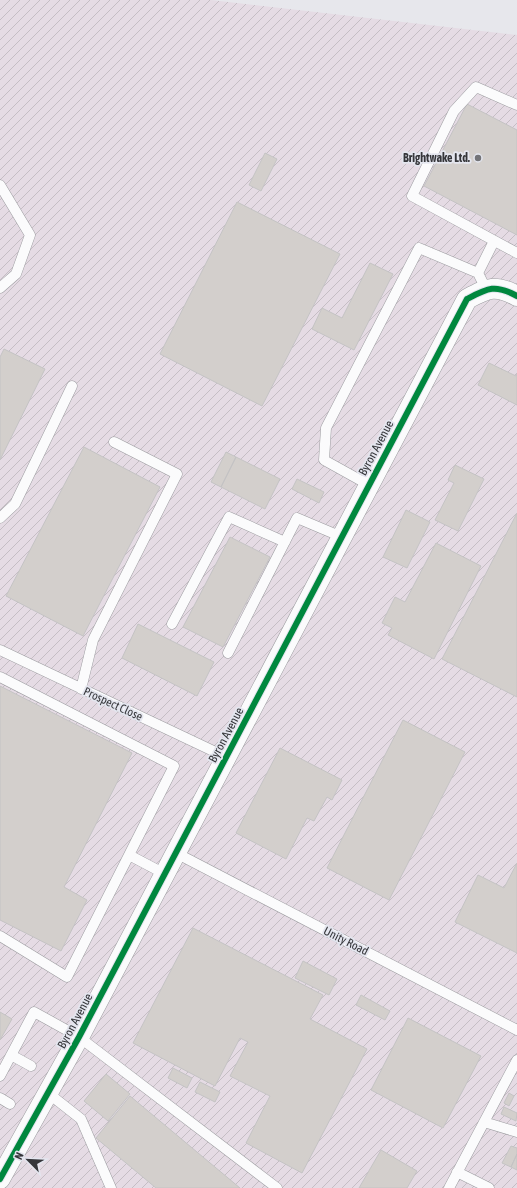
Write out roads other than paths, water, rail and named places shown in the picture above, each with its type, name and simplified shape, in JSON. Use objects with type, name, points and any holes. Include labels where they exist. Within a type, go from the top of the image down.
[{"type":"street","points":[[482,281],[504,289],[517,296]]},
{"type":"street","name":"Byron Avenue","points":[[0,1179],[79,1037],[467,299],[482,281]]},
{"type":"lane","points":[[517,105],[476,86],[454,111],[412,196],[517,253]]},
{"type":"lane","points":[[0,185],[30,235],[16,274],[0,288]]},
{"type":"lane","points":[[369,485],[324,460],[326,428],[419,248],[482,281],[494,241]]},
{"type":"lane","points":[[0,518],[15,504],[72,386]]},
{"type":"lane","points":[[82,689],[93,640],[177,474],[114,442]]},
{"type":"lane","points":[[172,624],[229,517],[285,542]]},
{"type":"lane","points":[[228,653],[297,518],[342,537]]},
{"type":"lane","name":"Prospect Close","points":[[0,650],[226,757]]},
{"type":"lane","points":[[0,677],[174,766],[68,977],[0,936]]},
{"type":"lane","name":"Unity Road","points":[[176,853],[517,1030]]},
{"type":"lane","points":[[129,855],[165,874]]},
{"type":"lane","points":[[0,1076],[34,1012],[79,1037],[277,1188]]},
{"type":"lane","points":[[11,1055],[31,1066]]},
{"type":"lane","points":[[449,1188],[517,1060]]},
{"type":"lane","points":[[48,1093],[81,1119],[111,1188]]},
{"type":"lane","points":[[0,1098],[10,1104]]},
{"type":"lane","points":[[484,1122],[517,1132]]},
{"type":"lane","points":[[457,1172],[489,1188]]},
{"type":"place","name":"Brightwake Ltd.","points":[[478,158]]}]
